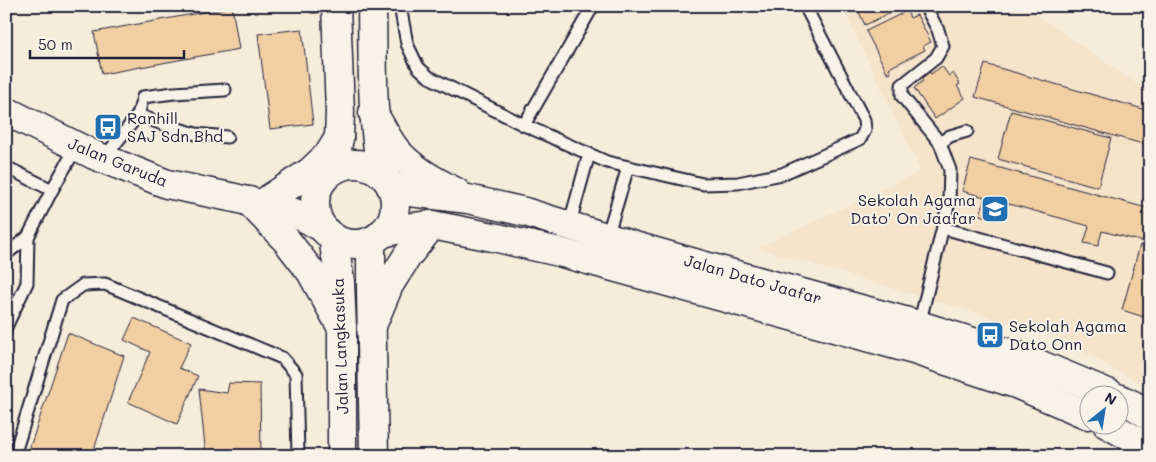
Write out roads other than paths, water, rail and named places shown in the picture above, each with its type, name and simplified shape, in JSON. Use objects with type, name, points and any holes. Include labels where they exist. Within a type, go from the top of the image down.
[{"type":"main road","points":[[336,6],[340,112],[339,138],[328,174],[316,190],[314,203],[317,216],[328,233],[345,243],[358,244],[377,237],[390,223],[394,211],[395,197],[386,180],[377,151],[373,113],[372,6]]},
{"type":"main road","name":"Jalan Garuda","points":[[6,111],[103,159],[167,184],[251,199],[292,212],[310,220],[328,233]]},
{"type":"main road","points":[[373,113],[395,149],[410,165],[432,180],[468,199]]},
{"type":"main road","points":[[339,138],[329,154],[310,172],[251,199],[287,240],[311,272],[342,328]]},
{"type":"main road","points":[[328,174],[345,165],[358,164],[371,167],[386,180]]},
{"type":"main road","name":"Jalan Garuda","points":[[251,199],[288,195],[328,174]]},
{"type":"main road","name":"Jalan Dato Jaafar","points":[[386,180],[410,192],[468,199],[525,212],[607,238],[920,325],[1024,358],[1132,401]]},
{"type":"main road","points":[[371,328],[389,285],[408,255],[432,225]]},
{"type":"main road","name":"Jalan Dato Jaafar","points":[[377,237],[405,228],[432,225],[559,252],[894,345],[1016,384],[1078,411]]},
{"type":"main road","name":"Jalan Langkasuka","points":[[328,233],[340,282],[342,456]]},
{"type":"main road","points":[[374,456],[371,328],[377,237]]},
{"type":"main road","points":[[1125,434],[1150,448]]},
{"type":"lane","points":[[400,6],[407,44],[418,67],[429,76],[524,125],[607,162],[703,184],[738,183],[782,174],[860,139],[865,130],[864,120],[805,6]]},
{"type":"lane","points":[[524,125],[593,6]]},
{"type":"lane","points":[[920,325],[949,202],[950,170],[940,143],[902,96],[902,85],[936,58],[942,46],[938,30],[925,6]]},
{"type":"lane","points":[[103,159],[138,115],[143,97],[225,90]]},
{"type":"lane","points":[[138,115],[196,134],[227,137]]},
{"type":"lane","points":[[940,143],[950,136],[960,132],[967,132]]},
{"type":"lane","points":[[6,254],[28,237],[77,146]]},
{"type":"lane","points":[[568,226],[589,154]]},
{"type":"lane","points":[[6,167],[52,190]]},
{"type":"lane","points":[[607,238],[628,167]]},
{"type":"lane","points":[[942,228],[1107,273]]},
{"type":"lane","points":[[6,327],[27,283],[28,237]]},
{"type":"lane","points":[[14,456],[62,300],[82,285],[105,284],[282,358],[296,374],[298,456]]},
{"type":"place","name":"Ranhill SAJ Sdn Bhd","points":[[108,127]]},
{"type":"place","name":"Sekolah Agama Dato' On Jaafar","points":[[995,209]]},
{"type":"place","name":"Sekolah Agama Dato Onn","points":[[990,335]]}]
